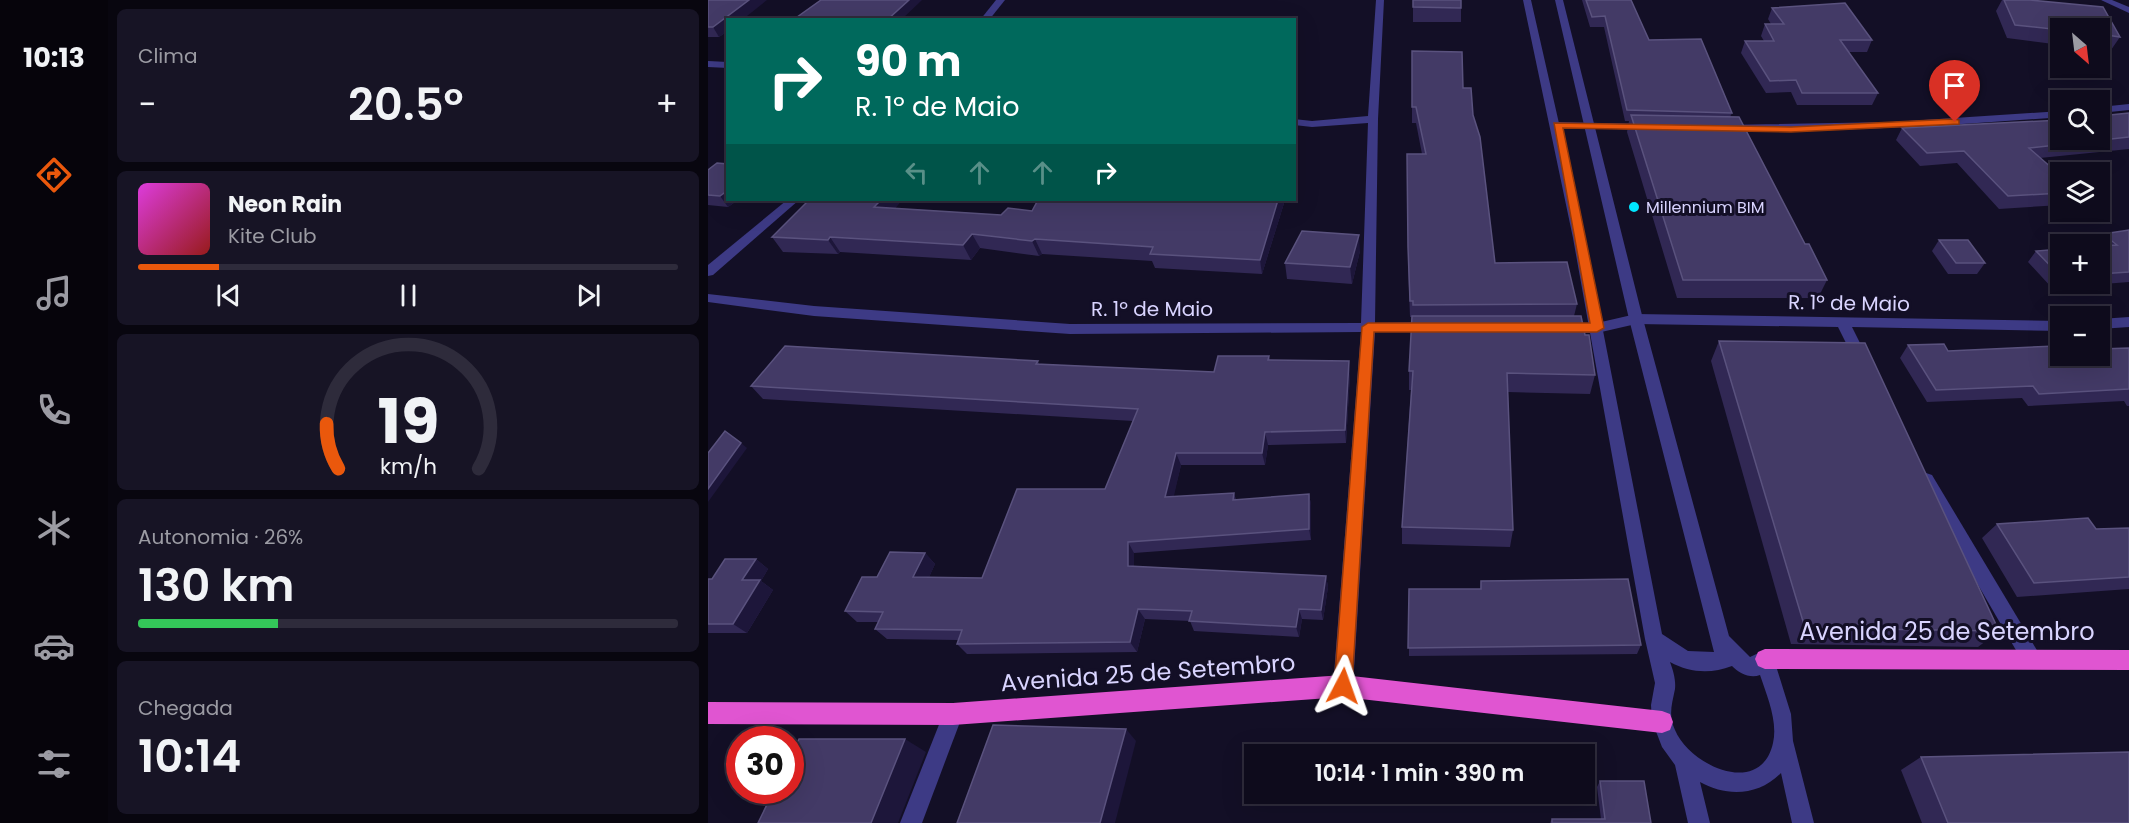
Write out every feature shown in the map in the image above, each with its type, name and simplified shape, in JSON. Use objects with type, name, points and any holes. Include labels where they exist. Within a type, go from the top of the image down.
[{"type":"highway","name":"Avenida 25 de Setembro","points":[[1765,659],[2129,660]]},
{"type":"highway","name":"Avenida 25 de Setembro","points":[[708,713],[953,714],[1343,686],[1662,722]]},
{"type":"street","points":[[986,18],[1001,0]]},
{"type":"street","points":[[1343,686],[1368,327],[1373,119],[1380,0]]},
{"type":"street","points":[[1527,0],[1557,125],[1654,639],[1666,685],[1661,703],[1662,722],[1670,742],[1684,760],[1703,774],[1725,783],[1747,783],[1765,776],[1778,762],[1784,743]]},
{"type":"street","points":[[1559,0],[1636,319],[1725,659],[1710,662],[1683,660],[1654,639]]},
{"type":"street","points":[[2105,0],[2129,10]]},
{"type":"street","points":[[708,64],[726,65]]},
{"type":"street","points":[[2110,109],[2129,107]]},
{"type":"street","points":[[1715,128],[1803,129],[1979,121],[2050,115]]},
{"type":"street","points":[[1296,122],[1312,124],[1373,119]]},
{"type":"street","points":[[1557,125],[1658,127]]},
{"type":"street","points":[[708,272],[792,201]]},
{"type":"street","name":"R. 1º de Maio","points":[[708,298],[814,311],[1070,329],[1448,327]]},
{"type":"street","name":"R. 1º de Maio","points":[[1597,328],[1636,319],[2050,326]]},
{"type":"street","points":[[1842,322],[1867,371]]},
{"type":"street","points":[[2110,323],[2129,322]]},
{"type":"street","points":[[1551,328],[1597,328]]},
{"type":"street","points":[[1920,470],[2031,658]]},
{"type":"street","points":[[1721,641],[1744,665],[1755,668],[1765,659],[1784,729],[1784,743],[1803,823]]},
{"type":"street","points":[[911,823],[953,714]]},
{"type":"street","points":[[1684,760],[1699,823]]},
{"type":"building","points":[[708,0],[749,0],[713,27],[708,27]]},
{"type":"building","points":[[821,0],[909,0],[889,18],[796,18]]},
{"type":"building","points":[[1413,0],[1461,0],[1461,8],[1413,7]]},
{"type":"building","points":[[1586,0],[1631,0],[1649,40],[1701,39],[1732,113],[1627,110],[1605,16],[1592,17]]},
{"type":"building","points":[[2004,0],[2030,0],[2103,7],[2109,18],[2050,18],[2050,29],[2015,25]]},
{"type":"building","points":[[1845,3],[1872,40],[1840,40],[1878,93],[1802,93],[1796,80],[1770,81],[1745,41],[1774,41],[1765,24],[1784,24],[1772,8]]},
{"type":"building","points":[[2110,19],[2120,37],[2110,36]]},
{"type":"building","points":[[1412,51],[1462,52],[1463,88],[1471,88],[1473,115],[1480,137],[1495,263],[1567,262],[1577,304],[1413,305],[1413,301],[1410,301],[1407,154],[1426,154],[1416,107],[1412,107]]},
{"type":"building","points":[[2129,113],[2129,137],[2110,139],[2110,115]]},
{"type":"building","points":[[1631,115],[1739,117],[1805,244],[1809,244],[1827,280],[1683,280]]},
{"type":"building","points":[[2050,121],[2050,146],[2029,148],[2050,166],[2050,194],[2008,196],[1964,151],[1927,153],[1902,128]]},
{"type":"building","points":[[717,163],[726,164],[726,192],[720,196],[708,195],[708,170]]},
{"type":"building","points":[[808,201],[880,201],[874,207],[1001,215],[1008,208],[1032,211],[1037,201],[1278,201],[1260,260],[1150,254],[1153,247],[1035,239],[1032,241],[972,234],[963,245],[830,237],[828,240],[772,237]]},
{"type":"building","points":[[2129,230],[2129,272],[2110,273],[2110,245],[2117,245],[2110,240],[2110,234],[2103,234]]},
{"type":"building","points":[[1302,231],[1359,235],[1350,267],[1285,263]]},
{"type":"building","points":[[1939,240],[1968,240],[1985,263],[1956,263]]},
{"type":"building","points":[[2050,250],[2050,266],[2036,251]]},
{"type":"building","points":[[1412,316],[1581,316],[1585,335],[1589,335],[1595,375],[1507,373],[1513,530],[1402,527],[1413,371],[1409,371]]},
{"type":"building","points":[[1719,341],[1865,343],[1999,631],[1805,628]]},
{"type":"building","points":[[1944,344],[1948,351],[2050,346],[2050,366],[2110,366],[2110,349],[2129,348],[2129,389],[2039,394],[2033,386],[1936,390],[1908,345]]},
{"type":"building","points":[[785,346],[1038,361],[1036,364],[1214,372],[1218,356],[1269,356],[1268,360],[1349,361],[1345,430],[1265,432],[1262,453],[1176,453],[1165,497],[1234,493],[1233,500],[1309,494],[1309,529],[1128,542],[1128,566],[1326,576],[1321,610],[1299,609],[1296,627],[1189,621],[1192,611],[1138,609],[1130,642],[957,644],[962,630],[875,629],[883,612],[845,611],[862,577],[877,577],[890,552],[925,553],[913,577],[982,578],[1017,489],[1105,489],[1138,409],[751,386]]},
{"type":"building","points":[[725,431],[741,443],[708,489],[708,453]]},
{"type":"building","points":[[2088,518],[2096,529],[2129,528],[2129,577],[2034,583],[1997,524]]},
{"type":"building","points":[[725,559],[756,559],[742,580],[760,580],[733,624],[708,624],[708,579],[712,579]]},
{"type":"building","points":[[1628,579],[1641,645],[1408,648],[1409,589],[1481,589],[1481,581]]},
{"type":"building","points":[[993,725],[1126,729],[1100,823],[957,823]]},
{"type":"building","points":[[804,739],[905,739],[871,823],[758,823],[767,804],[804,804]]},
{"type":"building","points":[[2129,752],[2129,823],[1948,823],[1921,757]]},
{"type":"building","points":[[1600,781],[1644,781],[1651,823],[1552,823],[1552,819],[1605,819]]},
{"type":"place","name":"Millennium BIM","points":[[1634,207]]},
{"type":"route","points":[[1343,686],[1368,327],[1597,328],[1557,125],[1791,130],[1955,122]]}]
